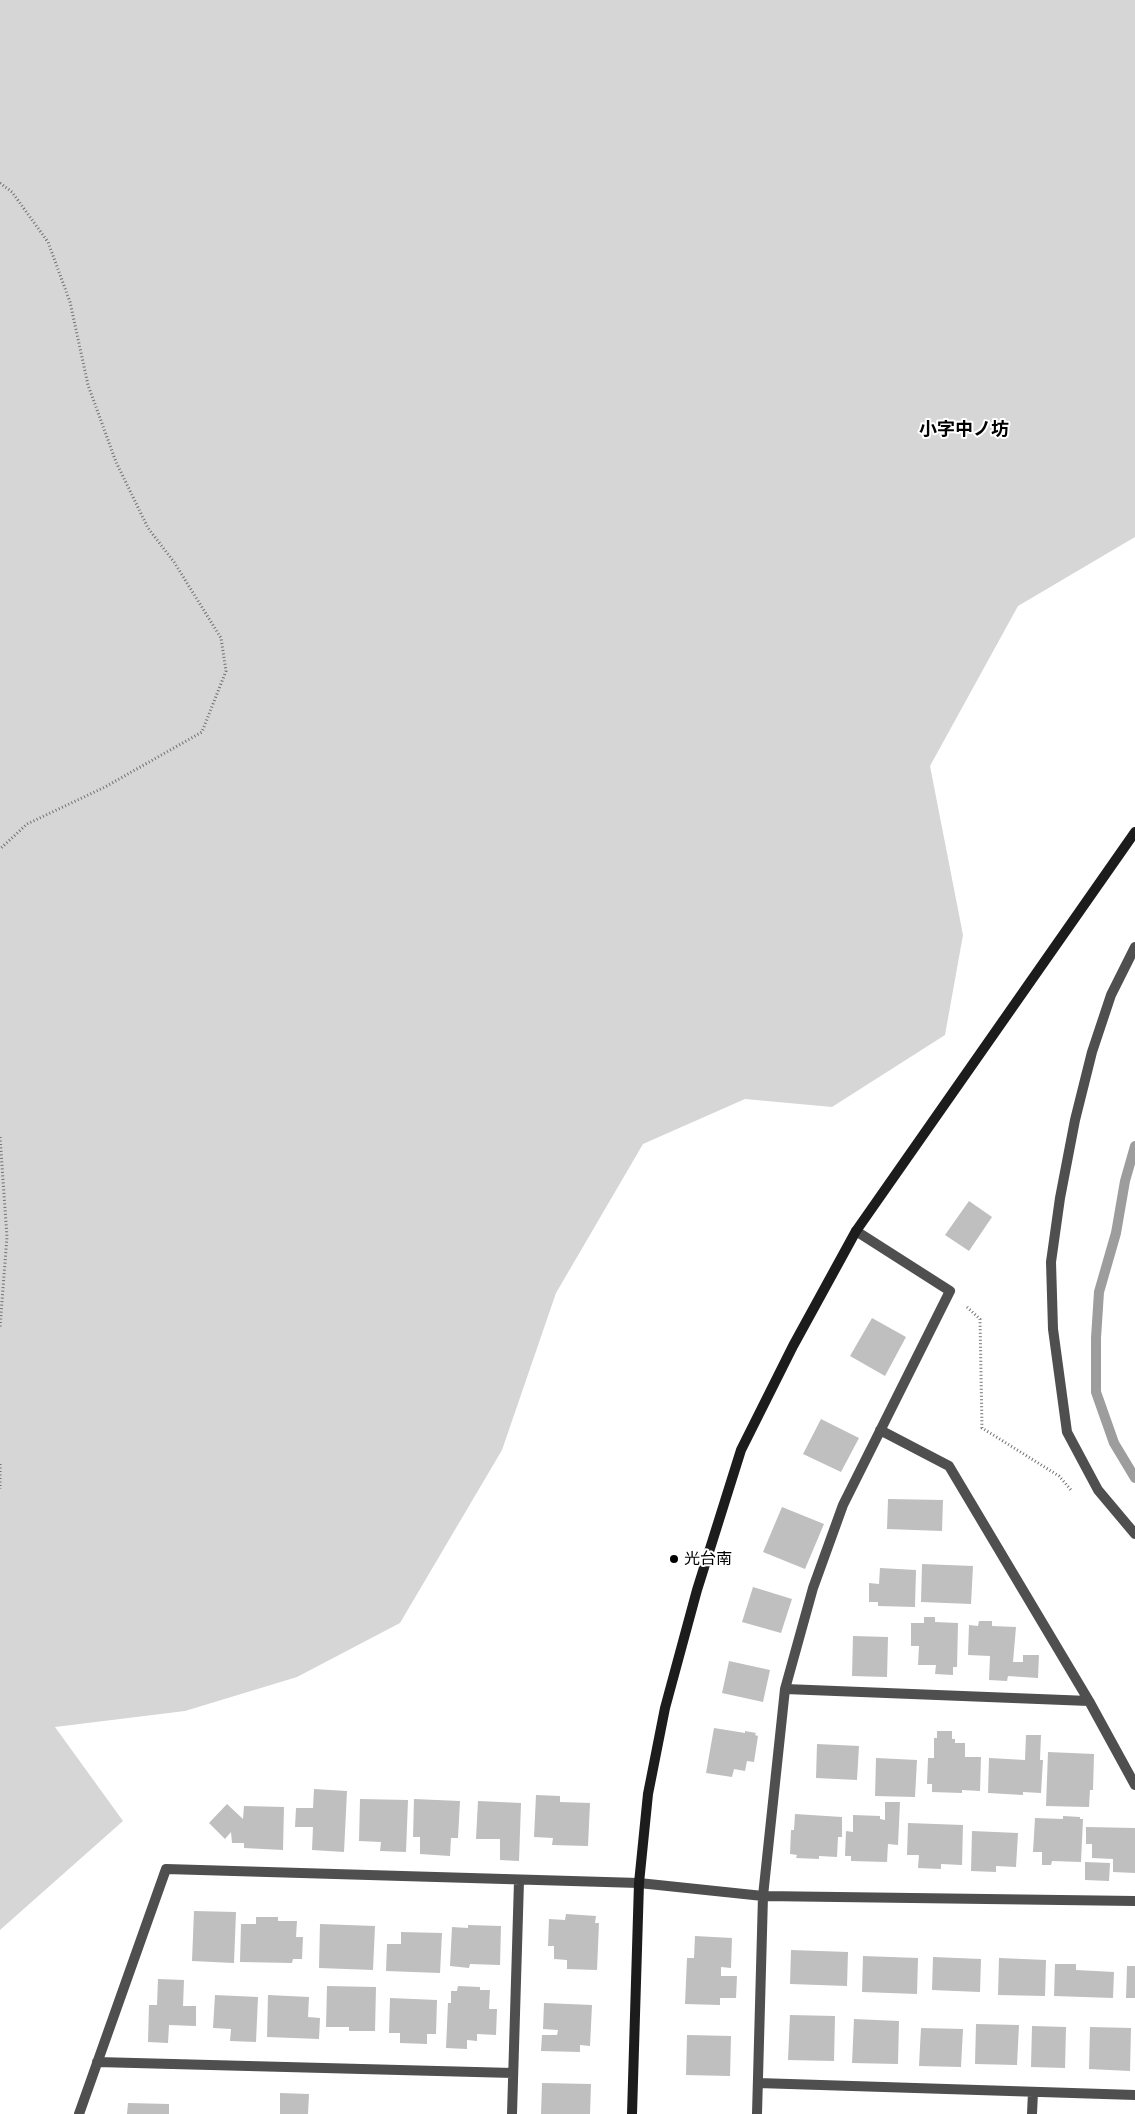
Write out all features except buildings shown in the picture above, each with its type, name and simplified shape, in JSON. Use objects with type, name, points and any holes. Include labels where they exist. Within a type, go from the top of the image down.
[{"type":"street","points":[[632,2114],[639,1883],[648,1794],[665,1708],[697,1590],[741,1450],[793,1346],[856,1231],[1135,832]]},
{"type":"street","points":[[1135,947],[1111,995],[1092,1052],[1075,1120],[1060,1198],[1051,1262],[1053,1329],[1067,1432],[1098,1490],[1135,1534]]},
{"type":"street","points":[[757,2114],[763,1896],[785,1689],[814,1588],[843,1505],[950,1291],[856,1231]]},
{"type":"street","points":[[880,1430],[949,1466],[1089,1701],[1135,1785]]},
{"type":"street","points":[[785,1689],[1089,1701]]},
{"type":"street","points":[[79,2114],[166,1869],[519,1881],[639,1883],[763,1896],[1135,1901]]},
{"type":"street","points":[[512,2114],[519,1881]]},
{"type":"street","points":[[97,2062],[513,2073]]},
{"type":"street","points":[[758,2083],[1135,2095]]},
{"type":"street","points":[[1032,2114],[1033,2092]]},
{"type":"path","points":[[0,183],[12,192],[48,242],[70,302],[88,385],[116,462],[148,528],[174,562],[221,638],[226,672],[202,732],[105,787],[27,824],[0,849]]},
{"type":"path","points":[[0,1137],[7,1237],[0,1327]]},
{"type":"path","points":[[950,1291],[980,1319],[982,1428],[1059,1476],[1072,1490]]},
{"type":"path","points":[[0,1464],[0,1489]]},
{"type":"shaded area","points":[[0,0],[1135,0],[1135,537],[1018,606],[930,766],[963,935],[945,1035],[832,1107],[745,1099],[643,1144],[556,1293],[502,1450],[400,1623],[297,1677],[185,1711],[55,1727],[123,1821],[0,1930]]},
{"type":"waterway","points":[[1135,1146],[1125,1181],[1116,1233],[1099,1292],[1096,1338],[1096,1392],[1114,1443],[1135,1478]]},
{"type":"place","name":"光台南","points":[[674,1559]]},
{"type":"district","name":"小字中ノ坊","points":[[964,429]]}]
